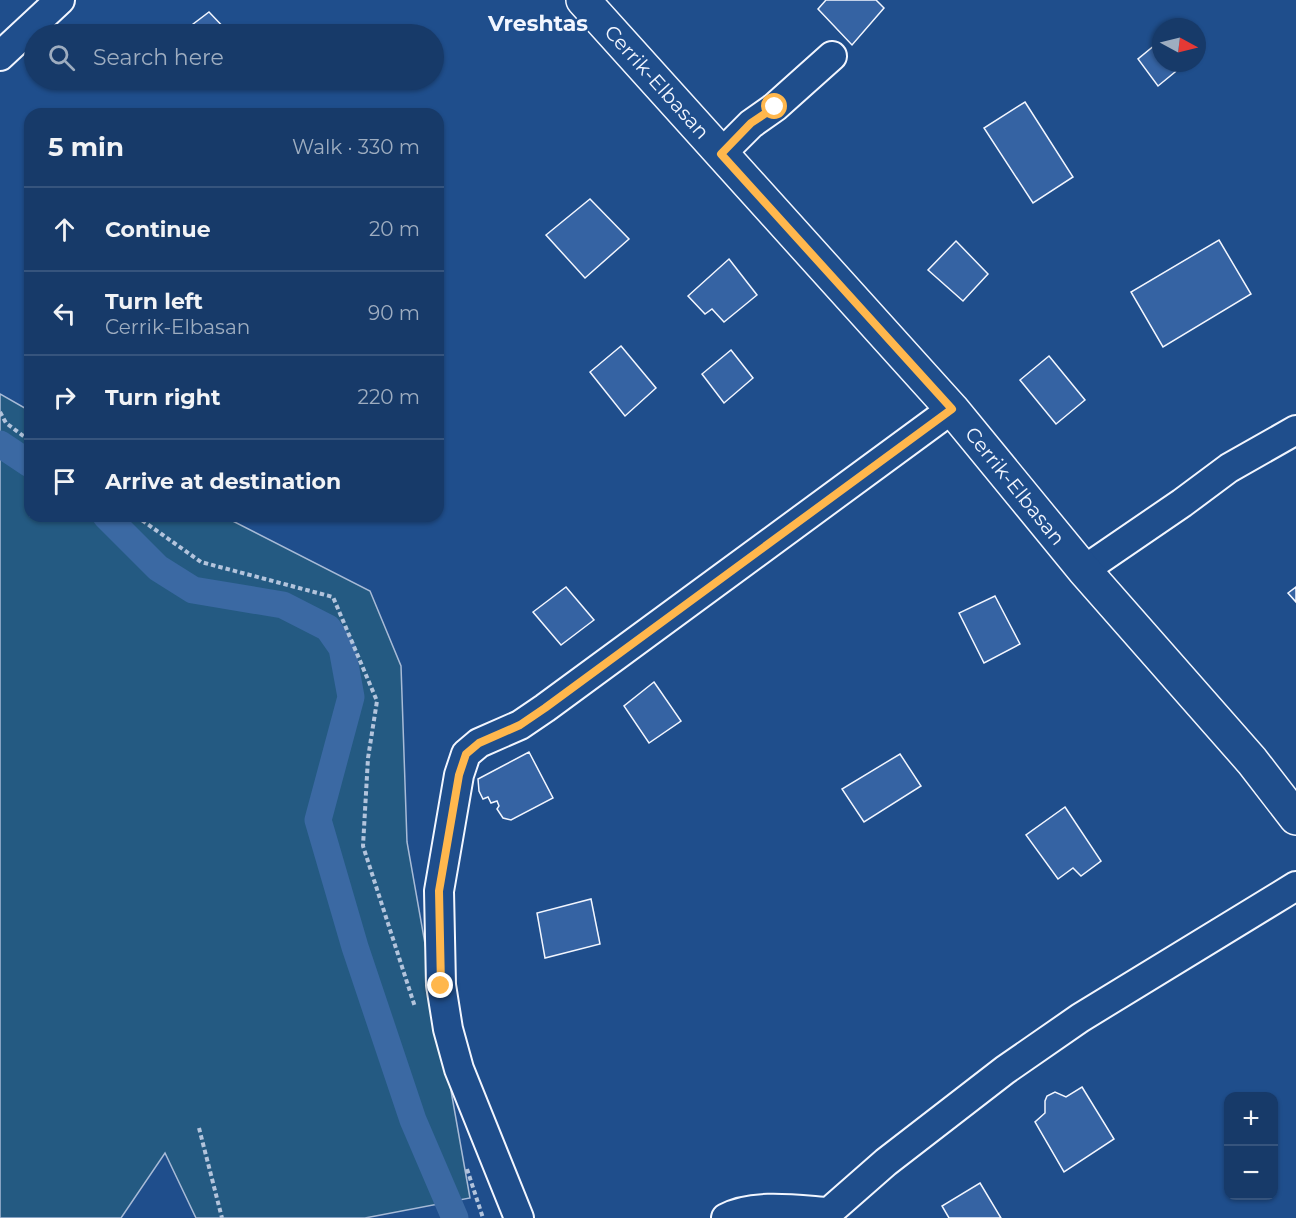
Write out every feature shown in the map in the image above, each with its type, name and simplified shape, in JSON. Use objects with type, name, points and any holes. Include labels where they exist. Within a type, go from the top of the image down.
[{"type":"main road","name":"Cerrik-Elbasan","points":[[583,0],[952,409],[1084,570],[1252,761],[1296,818]]},
{"type":"street","points":[[34,24],[60,0]]},
{"type":"street","points":[[0,56],[24,34]]},
{"type":"street","points":[[721,154],[751,123],[775,107],[832,56]]},
{"type":"street","points":[[519,1218],[459,1069],[448,1029],[441,986],[439,891],[459,775],[466,754],[479,743],[520,725],[554,702],[952,409]]},
{"type":"street","points":[[1084,570],[1229,468],[1296,430]]},
{"type":"street","points":[[726,1218],[743,1211],[830,1215],[886,1162],[1005,1070],[1080,1018],[1296,886]]},
{"type":"path","points":[[0,412],[6,423],[24,436]]},
{"type":"path","points":[[144,522],[201,562],[333,597],[377,702],[368,758],[363,846],[418,1015]]},
{"type":"path","points":[[199,1128],[222,1218]]},
{"type":"path","points":[[465,1162],[483,1218]]},
{"type":"shaded area","points":[[0,394],[24,408],[24,522],[235,522],[370,591],[401,666],[407,842],[470,1198],[365,1218],[196,1218],[165,1153],[121,1218],[0,1218]]},
{"type":"building","points":[[826,0],[876,0],[884,8],[852,45],[818,9]]},
{"type":"building","points":[[209,12],[220,24],[193,24]]},
{"type":"building","points":[[1152,47],[1152,72],[1175,72],[1158,86],[1138,59]]},
{"type":"building","points":[[1025,102],[1073,177],[1033,203],[984,128]]},
{"type":"building","points":[[590,199],[629,239],[585,278],[546,235]]},
{"type":"building","points":[[1219,240],[1251,294],[1163,347],[1131,292]]},
{"type":"building","points":[[956,241],[988,274],[963,301],[928,270]]},
{"type":"building","points":[[729,259],[757,295],[724,322],[712,309],[705,314],[688,296]]},
{"type":"building","points":[[621,346],[656,388],[625,416],[590,372]]},
{"type":"building","points":[[731,350],[753,378],[724,403],[702,374]]},
{"type":"building","points":[[1049,356],[1085,400],[1056,424],[1020,380]]},
{"type":"building","points":[[566,587],[594,620],[561,645],[533,612]]},
{"type":"building","points":[[1296,587],[1296,602],[1288,593]]},
{"type":"building","points":[[995,596],[1020,644],[984,663],[959,613]]},
{"type":"building","points":[[654,682],[681,721],[649,743],[624,706]]},
{"type":"building","points":[[529,752],[553,798],[511,820],[503,818],[497,809],[499,806],[497,801],[491,803],[488,797],[483,799],[479,791],[478,779]]},
{"type":"building","points":[[900,754],[921,786],[864,822],[842,789]]},
{"type":"building","points":[[1065,807],[1101,861],[1081,876],[1073,868],[1058,879],[1026,835]]},
{"type":"building","points":[[591,899],[600,944],[545,958],[537,913]]},
{"type":"building","points":[[1082,1087],[1114,1139],[1064,1172],[1035,1122],[1045,1113],[1047,1096],[1055,1092],[1066,1097]]},
{"type":"building","points":[[980,1183],[1001,1218],[949,1218],[942,1206]]},
{"type":"waterway","points":[[0,444],[24,460]]},
{"type":"waterway","points":[[112,522],[158,568],[193,590],[283,605],[328,628],[342,648],[351,697],[318,820],[355,947],[413,1120],[455,1218]]},
{"type":"district","name":"Vreshtas","points":[[538,23]]},
{"type":"route","points":[[441,986],[439,891],[449,825],[459,775],[466,754],[479,743],[520,725],[545,708],[952,409],[721,154],[751,123],[775,107]]}]
